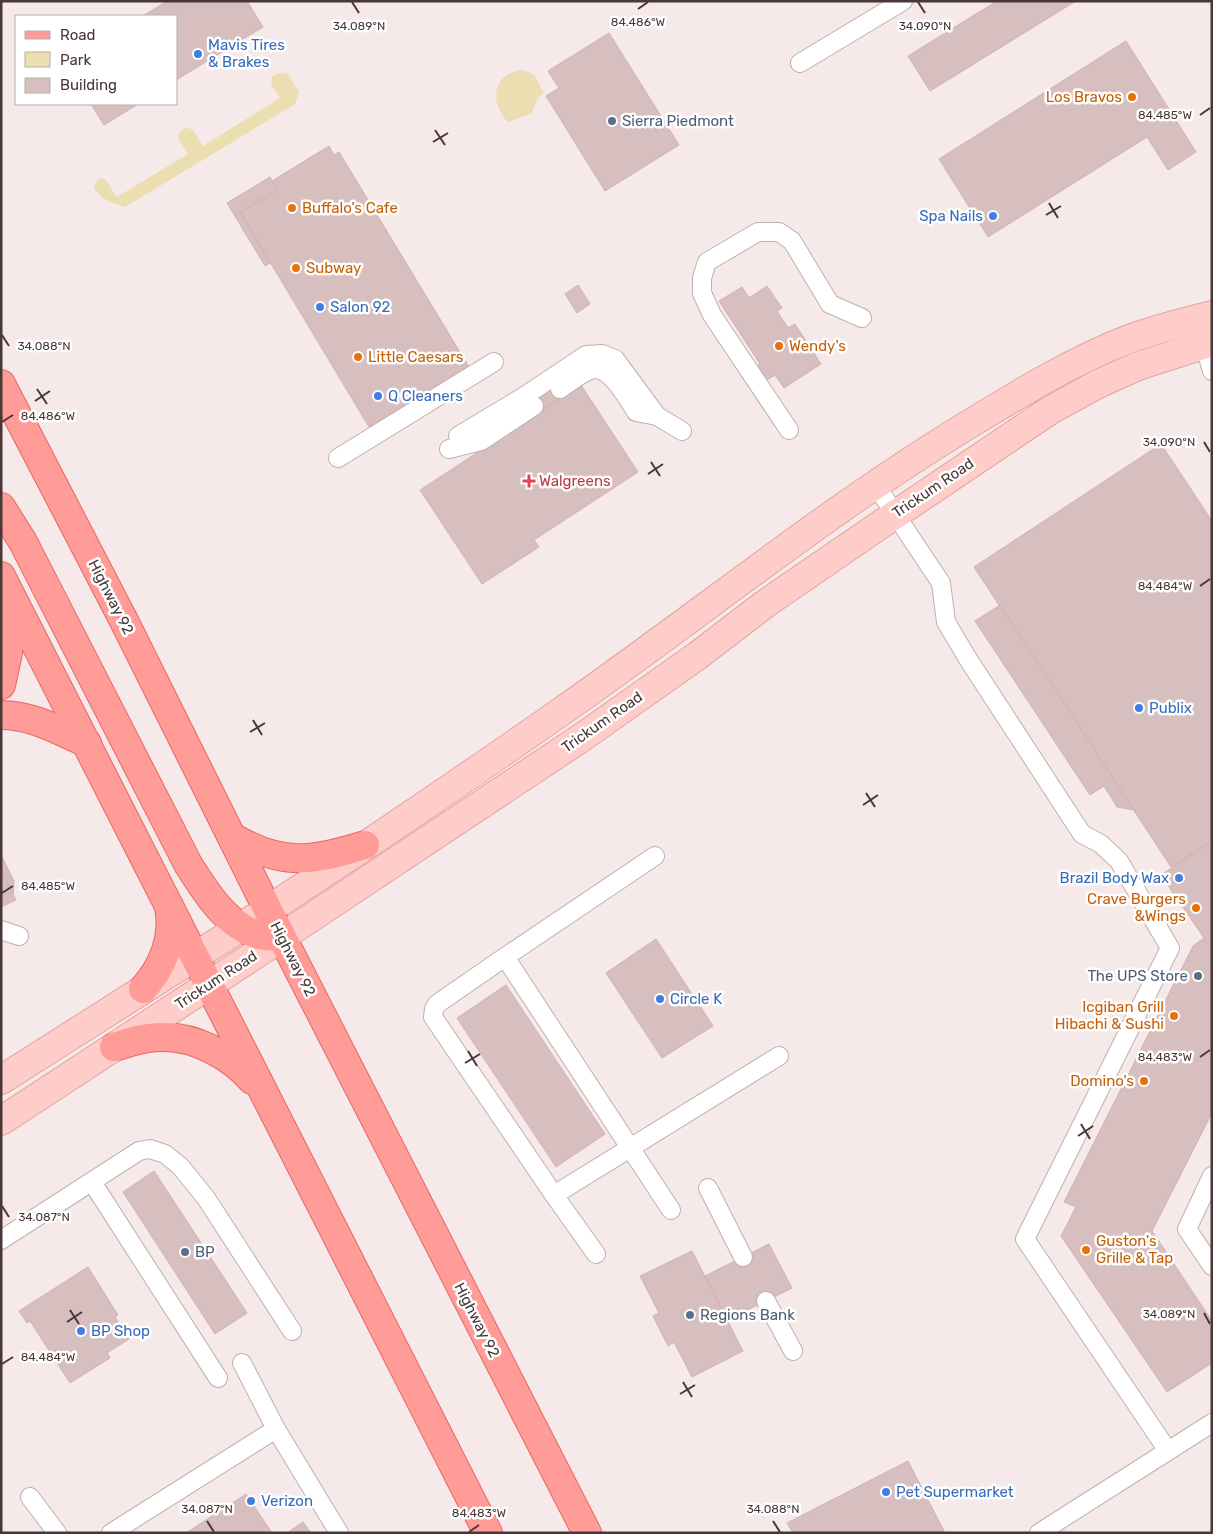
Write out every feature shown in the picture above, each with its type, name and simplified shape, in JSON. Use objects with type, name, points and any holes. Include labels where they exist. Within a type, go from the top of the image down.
[{"type":"main road","name":"Highway 92","points":[[1,384],[119,612],[268,910],[587,1533]]},
{"type":"main road","points":[[1,396],[20,421]]},
{"type":"main road","points":[[1,507],[32,558],[188,864],[206,892],[223,912],[241,927],[259,935],[282,937]]},
{"type":"main road","points":[[1,685],[8,653],[6,585]]},
{"type":"main road","points":[[6,585],[488,1533]]},
{"type":"main road","points":[[1,715],[30,718],[87,744]]},
{"type":"main road","points":[[232,837],[253,849],[269,855],[296,859],[317,857],[365,845]]},
{"type":"main road","points":[[143,989],[154,977],[167,946],[170,931],[168,904]]},
{"type":"main road","points":[[114,1047],[141,1039],[156,1037],[186,1040],[208,1048],[227,1058],[245,1072],[265,1094]]},
{"type":"street","name":"Trickum Road","points":[[1,1080],[268,910],[564,710],[875,484],[1009,400],[1067,368],[1126,340],[1166,326],[1212,315]]},
{"type":"street","name":"Trickum Road","points":[[1,1121],[581,738],[697,656],[765,604],[1052,409],[1098,384],[1138,366],[1208,343]]},
{"type":"lane","points":[[800,63],[904,1]]},
{"type":"lane","points":[[789,430],[712,315],[702,293],[702,278],[707,262],[758,232],[778,232],[792,241],[830,304],[862,318]]},
{"type":"lane","points":[[1208,343],[1212,371]]},
{"type":"lane","points":[[534,406],[481,441],[454,442],[586,355],[602,354],[615,359],[657,416]]},
{"type":"lane","points":[[338,458],[494,362]]},
{"type":"lane","points":[[560,389],[591,370],[602,370],[614,380],[636,412],[657,416],[682,431]]},
{"type":"lane","points":[[875,484],[941,582],[946,622],[968,659],[1082,834],[1102,844],[1119,861],[1170,948],[1025,1239],[1168,1451]]},
{"type":"lane","points":[[596,1254],[433,1017],[434,1009],[438,1004],[505,956],[655,856]]},
{"type":"lane","points":[[1,930],[19,936]]},
{"type":"lane","points":[[505,956],[671,1210]]},
{"type":"lane","points":[[554,1195],[779,1056]]},
{"type":"lane","points":[[1,1240],[139,1151],[150,1149],[166,1154],[180,1166],[206,1198],[292,1332]]},
{"type":"lane","points":[[1212,1176],[1187,1228],[1212,1266]]},
{"type":"lane","points":[[92,1182],[218,1378]]},
{"type":"lane","points":[[708,1188],[743,1258]]},
{"type":"lane","points":[[766,1301],[793,1351]]},
{"type":"lane","points":[[242,1363],[276,1429],[339,1533]]},
{"type":"lane","points":[[1039,1533],[1212,1423]]},
{"type":"lane","points":[[111,1533],[276,1429]]},
{"type":"lane","points":[[30,1497],[57,1533]]},
{"type":"green space","points":[[524,70],[534,75],[544,93],[539,97],[531,114],[508,122],[498,105],[497,89],[500,82],[506,76]]},
{"type":"green space","points":[[276,74],[288,74],[299,92],[295,104],[125,207],[104,198],[94,188],[96,181],[100,178],[105,179],[117,197],[188,154],[178,138],[180,132],[186,127],[193,130],[203,146],[280,98],[271,84],[272,77]]},
{"type":"building","name":"Mavis Tires & Brakes","points":[[167,1],[247,1],[263,27],[178,79],[178,15],[145,15]]},
{"type":"building","points":[[997,1],[1076,1],[930,91],[908,56]]},
{"type":"building","name":"Sierra Piedmont","points":[[609,33],[679,145],[605,191],[546,96],[559,88],[548,71]]},
{"type":"building","points":[[1126,41],[1196,152],[1168,170],[1147,137],[988,237],[939,159]]},
{"type":"building","points":[[92,105],[136,105],[104,125]]},
{"type":"building","points":[[329,146],[334,155],[339,152],[469,367],[369,427],[240,212],[277,190],[272,181]]},
{"type":"building","points":[[270,177],[277,190],[240,212],[270,263],[265,266],[227,203]]},
{"type":"building","points":[[578,285],[590,304],[577,313],[565,294]]},
{"type":"building","name":"Wendy's","points":[[767,286],[782,308],[777,311],[788,328],[795,324],[821,364],[784,388],[775,375],[765,381],[756,367],[760,364],[719,301],[742,287],[749,298]]},
{"type":"building","points":[[552,376],[564,396],[539,412],[526,393]]},
{"type":"building","name":"Walgreens","points":[[581,385],[638,472],[534,540],[539,547],[482,584],[420,490]]},
{"type":"building","name":"Publix","points":[[1161,444],[1212,521],[1212,841],[1171,867],[974,567]]},
{"type":"building","points":[[1000,605],[1134,810],[1117,807],[1104,786],[1090,795],[975,621]]},
{"type":"building","points":[[1212,841],[1212,1113],[1152,1231],[1212,1321],[1212,1363],[1167,1392],[1061,1236],[1076,1207],[1064,1202],[1193,946],[1204,938],[1161,875]]},
{"type":"building","points":[[1,855],[14,881],[13,894],[1,872]]},
{"type":"building","points":[[1,872],[16,900],[1,907]]},
{"type":"building","name":"Circle K","points":[[656,939],[713,1026],[662,1058],[606,973]]},
{"type":"building","points":[[506,985],[605,1134],[556,1167],[457,1018]]},
{"type":"building","name":"BP","points":[[154,1171],[247,1313],[215,1334],[123,1192]]},
{"type":"building","points":[[769,1244],[792,1288],[727,1320],[705,1276]]},
{"type":"building","name":"Regions Bank","points":[[692,1251],[743,1351],[692,1377],[674,1342],[668,1346],[653,1316],[659,1313],[640,1276]]},
{"type":"building","name":"BP Shop","points":[[88,1267],[118,1315],[115,1317],[129,1339],[107,1353],[110,1358],[70,1383],[30,1321],[27,1323],[19,1311]]},
{"type":"building","name":"Pet Supermarket","points":[[908,1461],[945,1533],[793,1533],[787,1523]]},
{"type":"building","points":[[246,1494],[272,1533],[186,1533]]},
{"type":"building","points":[[303,1522],[311,1533],[287,1533]]},
{"type":"place","name":"Mavis Tires & Brakes","points":[[198,54]]},
{"type":"place","name":"Los Bravos","points":[[1132,97]]},
{"type":"place","name":"Sierra Piedmont","points":[[612,121]]},
{"type":"place","name":"Buffalo's Cafe","points":[[292,208]]},
{"type":"place","name":"Spa Nails","points":[[993,216]]},
{"type":"place","name":"Subway","points":[[296,268]]},
{"type":"place","name":"Salon 92","points":[[320,307]]},
{"type":"place","name":"Wendy's","points":[[779,346]]},
{"type":"place","name":"Little Caesars","points":[[358,357]]},
{"type":"place","name":"Q Cleaners","points":[[378,396]]},
{"type":"place","name":"Walgreens","points":[[529,481]]},
{"type":"place","name":"Publix","points":[[1139,708]]},
{"type":"place","name":"Brazil Body Wax","points":[[1179,878]]},
{"type":"place","name":"Crave Burgers &Wings","points":[[1196,908]]},
{"type":"place","name":"The UPS Store","points":[[1198,976]]},
{"type":"place","name":"Circle K","points":[[660,999]]},
{"type":"place","name":"Icgiban Grill Hibachi & Sushi","points":[[1174,1016]]},
{"type":"place","name":"Domino's","points":[[1144,1081]]},
{"type":"place","name":"Guston's Grille & Tap","points":[[1086,1250]]},
{"type":"place","name":"BP","points":[[185,1252]]},
{"type":"place","name":"Regions Bank","points":[[690,1315]]},
{"type":"place","name":"BP Shop","points":[[81,1331]]},
{"type":"place","name":"Pet Supermarket","points":[[886,1492]]},
{"type":"place","name":"Verizon","points":[[251,1501]]}]
